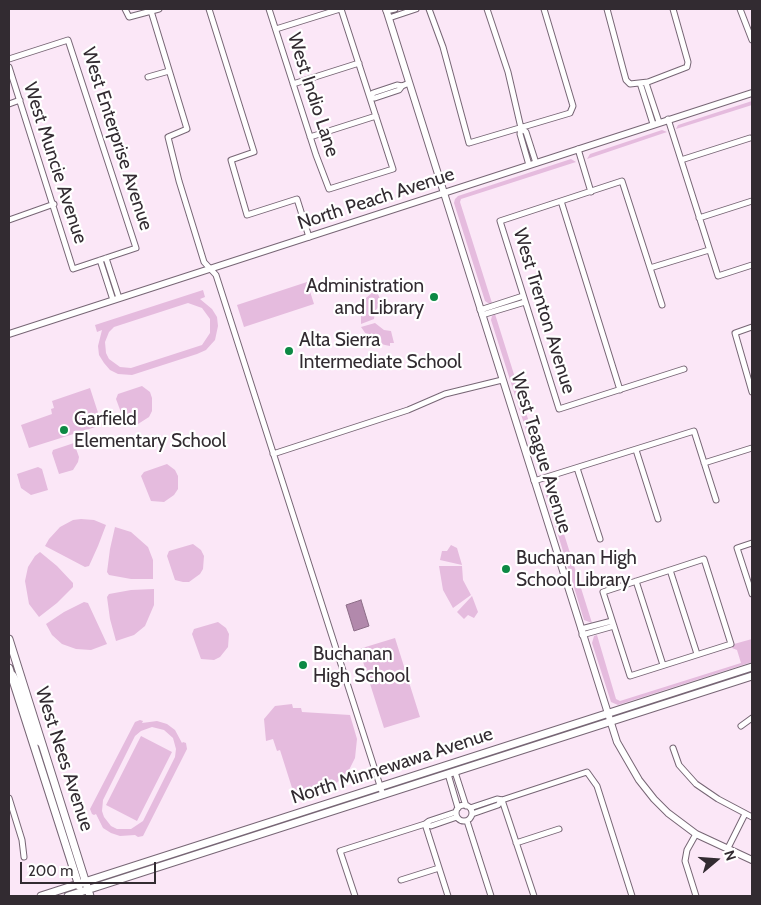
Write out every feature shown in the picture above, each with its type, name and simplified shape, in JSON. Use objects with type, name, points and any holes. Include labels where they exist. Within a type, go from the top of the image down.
[{"type":"main road","name":"West Nees Avenue","points":[[9,639],[42,744],[85,894]]},
{"type":"main road","name":"North Minnewawa Avenue","points":[[41,896],[752,666]]},
{"type":"main road","name":"West Nees Avenue","points":[[9,667],[82,883]]},
{"type":"main road","name":"North Minnewawa Avenue","points":[[68,896],[85,894],[212,850],[752,676]]},
{"type":"main road","points":[[417,784],[435,774],[477,760],[480,755]]},
{"type":"main road","points":[[209,842],[212,850]]},
{"type":"street","points":[[124,9],[129,17],[159,9]]},
{"type":"street","points":[[209,9],[254,152],[231,160],[247,215],[297,199],[309,237]]},
{"type":"street","name":"West Indio Lane","points":[[269,9],[310,137],[329,189],[393,169],[376,116]]},
{"type":"street","points":[[276,30],[341,9],[370,97],[376,116],[310,137]]},
{"type":"street","points":[[387,13],[395,9]]},
{"type":"street","points":[[387,13],[416,9]]},
{"type":"street","points":[[429,9],[443,48],[469,144],[570,113],[573,106],[546,9]]},
{"type":"street","points":[[487,9],[508,72],[521,128],[520,134],[533,164]]},
{"type":"street","points":[[607,9],[626,80],[630,84],[667,76],[687,67],[688,62],[673,9]]},
{"type":"street","points":[[740,9],[752,40]]},
{"type":"street","points":[[151,11],[187,129],[168,137],[178,181],[204,262],[216,275],[384,795]]},
{"type":"street","name":"West Teague Avenue","points":[[387,13],[607,714],[621,750],[649,793],[668,813],[696,834],[752,860]]},
{"type":"street","name":"West Enterprise Avenue","points":[[9,59],[68,40],[136,248],[106,258]]},
{"type":"street","points":[[293,84],[359,63]]},
{"type":"street","name":"West Muncie Avenue","points":[[9,67],[74,269],[100,260],[116,299]]},
{"type":"street","points":[[148,77],[169,71]]},
{"type":"street","points":[[646,82],[656,123]]},
{"type":"street","points":[[386,92],[388,84],[392,83],[400,86]]},
{"type":"street","points":[[370,97],[373,93],[399,90],[400,86],[409,83]]},
{"type":"street","points":[[640,83],[656,123]]},
{"type":"street","name":"North Peach Avenue","points":[[9,334],[752,93]]},
{"type":"street","points":[[9,104],[20,100]]},
{"type":"street","points":[[668,119],[718,276],[752,265]]},
{"type":"street","points":[[681,160],[750,138]]},
{"type":"street","points":[[578,149],[591,192]]},
{"type":"street","points":[[662,305],[622,181],[561,201],[620,390],[684,369]]},
{"type":"street","name":"West Trenton Avenue","points":[[561,201],[500,221],[524,299],[559,409],[620,390]]},
{"type":"street","points":[[699,218],[752,201]]},
{"type":"street","points":[[9,220],[54,204]]},
{"type":"street","points":[[650,268],[709,250]]},
{"type":"street","points":[[100,260],[106,258]]},
{"type":"street","name":"West Muncie Avenue","points":[[106,258],[116,299]]},
{"type":"street","points":[[481,312],[524,299]]},
{"type":"street","points":[[752,327],[735,333],[752,392]]},
{"type":"street","points":[[273,454],[408,410],[445,394],[502,380]]},
{"type":"street","points":[[534,481],[694,431],[716,500]]},
{"type":"street","points":[[704,463],[752,448]]},
{"type":"street","points":[[636,450],[658,519]]},
{"type":"street","points":[[577,468],[600,539]]},
{"type":"street","points":[[752,544],[737,548],[752,594]]},
{"type":"street","points":[[704,559],[731,644],[630,676],[603,592],[670,570],[704,559]]},
{"type":"street","points":[[670,570],[697,654]]},
{"type":"street","points":[[636,581],[664,665]]},
{"type":"street","points":[[582,632],[613,623]]},
{"type":"street","points":[[9,667],[17,682],[37,741],[42,744]]},
{"type":"street","points":[[741,726],[752,718]]},
{"type":"street","points":[[673,748],[679,765],[696,784],[718,800],[752,816]]},
{"type":"street","points":[[355,896],[340,851],[425,824],[431,826],[457,812],[498,805],[502,800],[587,772],[597,786],[632,896]]},
{"type":"street","points":[[451,773],[469,809],[470,818],[467,821],[491,896]]},
{"type":"street","points":[[451,773],[457,812],[461,820],[467,821]]},
{"type":"street","points":[[9,798],[22,840],[24,857]]},
{"type":"street","points":[[502,800],[534,896]]},
{"type":"street","points":[[728,848],[745,814]]},
{"type":"street","points":[[425,824],[448,896]]},
{"type":"street","points":[[516,843],[559,829]]},
{"type":"street","points":[[696,834],[687,850],[685,861],[696,896]]},
{"type":"street","points":[[401,880],[439,868]]},
{"type":"shaded area","points":[[752,101],[752,105],[676,129],[678,125]]},
{"type":"shaded area","points":[[662,130],[667,132],[587,159],[590,154]]},
{"type":"shaded area","points":[[571,159],[576,162],[461,199],[460,202],[492,303],[488,303],[485,301],[454,203],[455,199],[458,196]]},
{"type":"shaded area","points":[[307,282],[314,304],[244,327],[237,305]]},
{"type":"shaded area","points":[[203,290],[205,297],[200,299],[212,309],[217,317],[218,326],[215,340],[206,350],[132,375],[118,374],[110,370],[104,363],[99,355],[98,346],[102,330],[97,332],[95,325]],"holes":[[[188,303],[202,308],[210,319],[210,333],[202,345],[131,368],[120,367],[109,359],[106,353],[105,342],[109,332],[114,327]]]},
{"type":"shaded area","points":[[373,292],[374,294],[377,292],[382,303],[375,311],[374,319],[361,324],[361,307],[366,298]]},
{"type":"shaded area","points":[[495,314],[545,473],[539,471],[491,320]]},
{"type":"shaded area","points":[[375,323],[384,330],[391,331],[394,343],[390,343],[390,346],[385,345],[375,342],[368,337],[361,327]]},
{"type":"shaded area","points":[[142,386],[150,392],[152,411],[149,417],[138,424],[125,423],[116,399],[118,394]]},
{"type":"shaded area","points":[[90,388],[102,425],[29,448],[21,425],[52,414],[51,409],[54,408],[52,401]]},
{"type":"shaded area","points":[[74,443],[79,457],[78,462],[73,470],[59,474],[52,453],[53,450]]},
{"type":"shaded area","points":[[167,464],[175,470],[178,476],[178,489],[174,495],[164,502],[151,501],[141,476],[144,472]]},
{"type":"shaded area","points":[[38,467],[42,469],[48,490],[31,495],[21,488],[17,474]]},
{"type":"shaded area","points":[[548,483],[592,623],[584,620],[544,489]]},
{"type":"shaded area","points":[[73,520],[94,520],[106,525],[89,566],[85,567],[45,546],[60,527]]},
{"type":"shaded area","points":[[115,527],[131,532],[148,547],[153,560],[153,579],[131,579],[109,575],[107,572]]},
{"type":"shaded area","points":[[193,544],[201,550],[204,556],[203,569],[200,574],[189,582],[175,580],[167,556],[169,551]]},
{"type":"shaded area","points":[[451,545],[457,548],[462,565],[440,560],[442,551],[447,551]]},
{"type":"shaded area","points":[[40,552],[57,566],[73,583],[73,587],[39,617],[29,604],[25,581],[28,567]]},
{"type":"shaded area","points":[[439,566],[462,566],[463,580],[471,595],[453,608],[443,590]]},
{"type":"shaded area","points":[[154,589],[154,605],[145,626],[134,635],[116,641],[110,619],[107,597],[109,594],[131,590]]},
{"type":"shaded area","points":[[472,596],[478,612],[474,618],[468,615],[464,619],[457,612]]},
{"type":"shaded area","points":[[361,600],[369,626],[354,631],[346,605]]},
{"type":"shaded area","points":[[84,602],[88,603],[107,644],[91,650],[76,649],[62,644],[52,635],[46,624]]},
{"type":"shaded area","points":[[218,622],[226,628],[229,634],[228,647],[220,657],[214,660],[201,659],[192,634],[194,629]]},
{"type":"shaded area","points":[[597,635],[616,699],[620,701],[741,663],[737,650],[732,648],[734,644],[752,639],[752,662],[618,705],[611,702],[592,643],[594,636]]},
{"type":"shaded area","points":[[395,638],[420,717],[384,728],[359,649]]},
{"type":"shaded area","points":[[292,704],[293,708],[301,708],[302,712],[350,715],[357,739],[355,758],[347,774],[333,786],[316,792],[293,791],[280,750],[277,751],[273,739],[266,741],[264,719],[275,706]]},
{"type":"shaded area","points":[[140,720],[143,721],[142,723],[157,721],[167,724],[175,730],[182,743],[186,743],[187,749],[143,836],[138,837],[135,835],[120,836],[111,833],[103,828],[96,814],[92,814],[90,809],[135,722]],"holes":[[[152,727],[164,730],[173,738],[176,749],[175,757],[143,821],[131,829],[117,829],[111,826],[102,811],[103,800],[135,736],[141,731]]]},
{"type":"shaded area","points":[[141,736],[172,752],[137,821],[106,805]]},
{"type":"place","name":"Administration and Library","points":[[434,297]]},
{"type":"place","name":"Alta Sierra Intermediate School","points":[[289,351]]},
{"type":"place","name":"Garfield Elementary School","points":[[64,430]]},
{"type":"place","name":"Buchanan High School Library","points":[[506,569]]},
{"type":"place","name":"Buchanan High School","points":[[303,665]]}]
